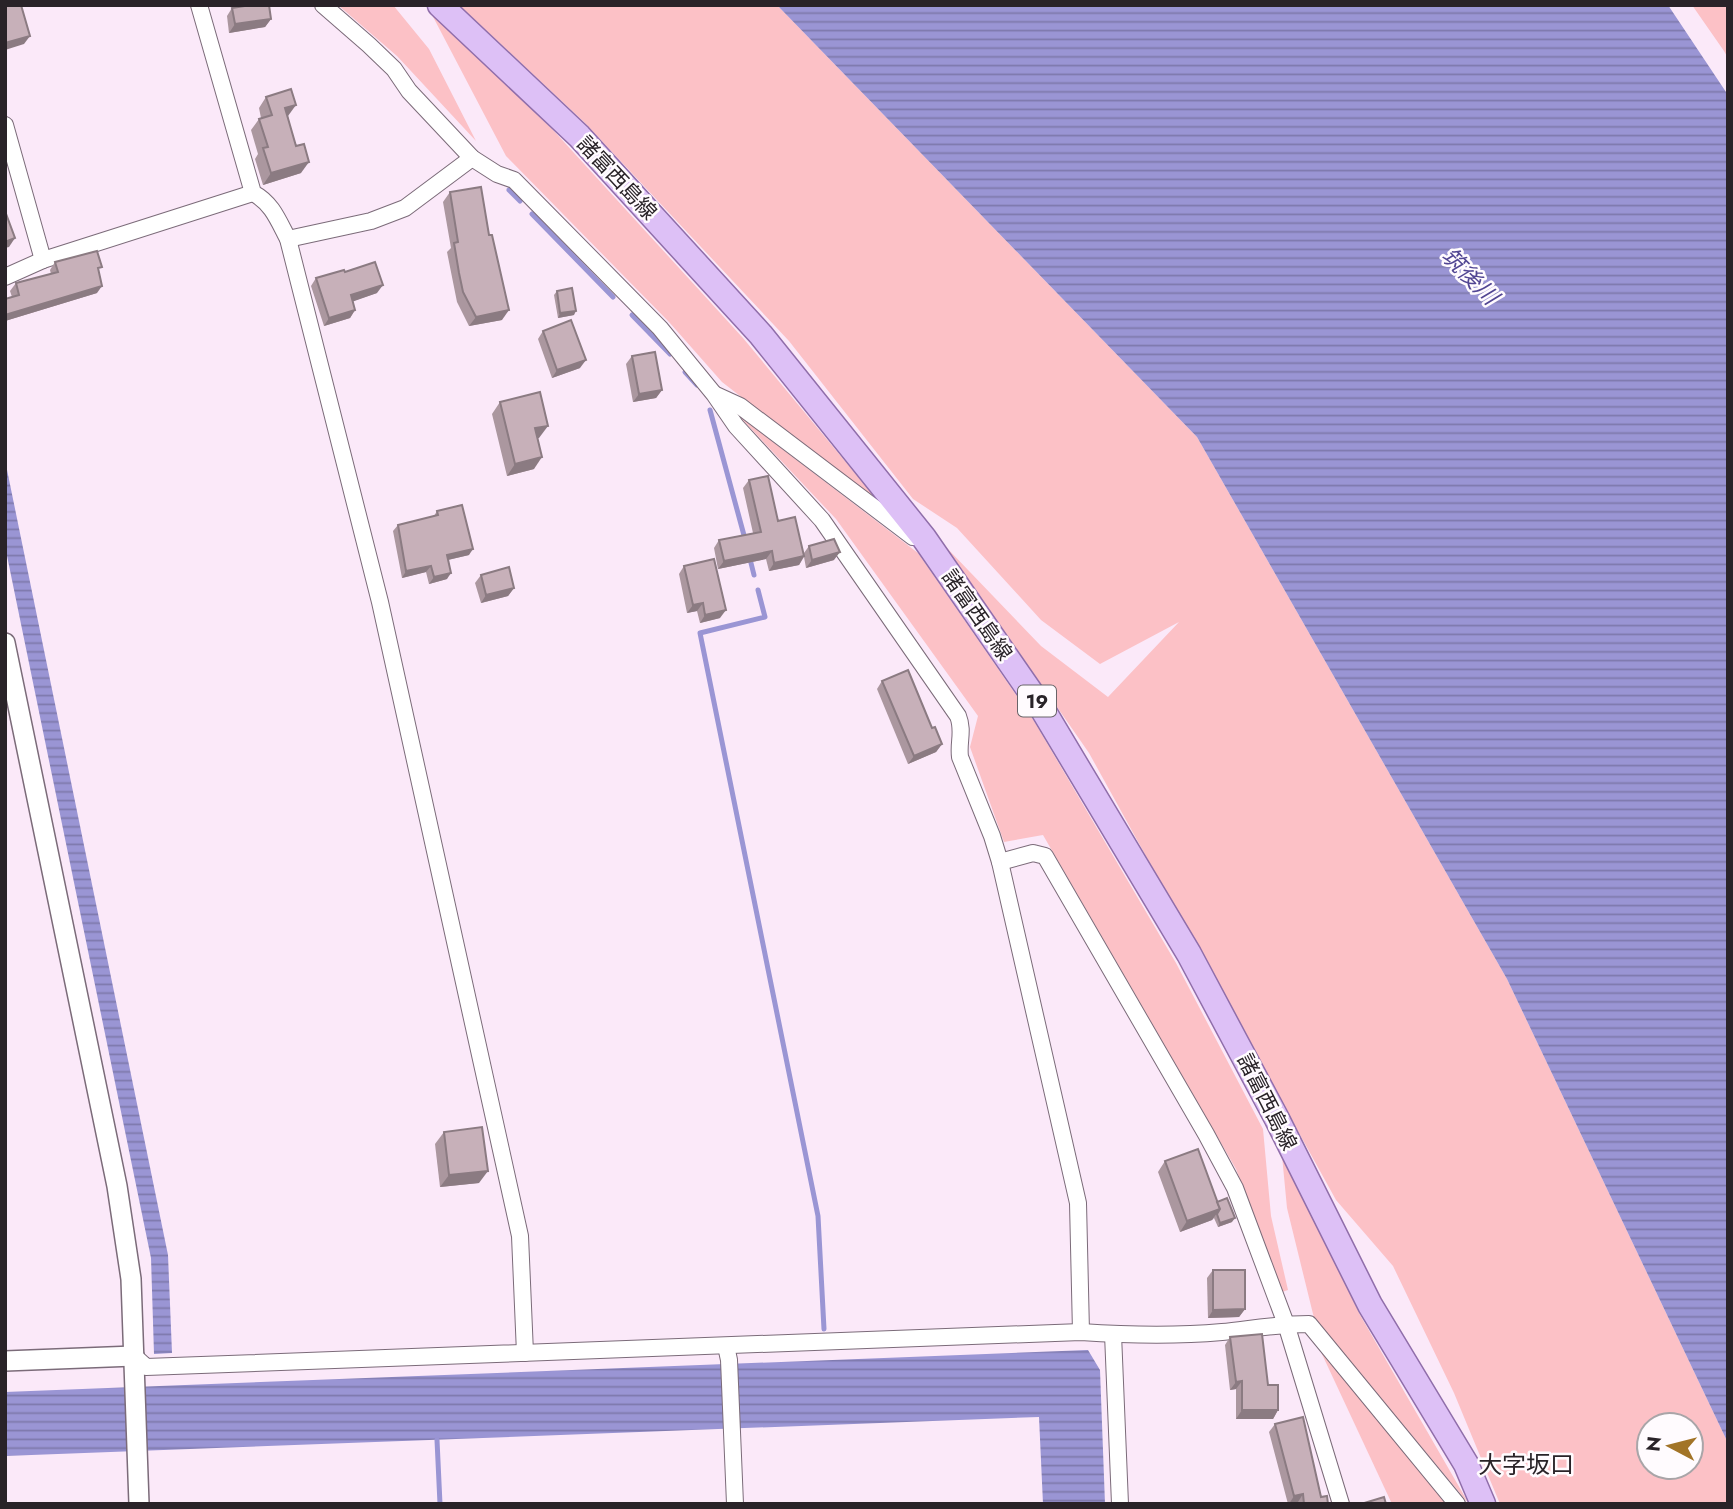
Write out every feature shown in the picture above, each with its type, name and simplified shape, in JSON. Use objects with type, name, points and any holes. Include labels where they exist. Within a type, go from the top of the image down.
[{"type":"main road","name":"諸富西島線","points":[[440,5],[579,136],[761,335],[924,538],[1044,710],[1189,954],[1277,1119],[1370,1305],[1466,1464],[1483,1504]]},
{"type":"street","points":[[199,5],[253,193],[272,208],[288,239],[380,602],[520,1236],[526,1353]]},
{"type":"street","points":[[323,5],[394,69],[409,91],[472,158],[497,174],[514,180],[660,328],[714,394],[736,426],[822,520],[958,716],[962,733],[960,757],[1000,862],[1078,1203],[1081,1332]]},
{"type":"street","points":[[5,125],[43,260]]},
{"type":"street","points":[[288,239],[372,221],[405,208],[472,158]]},
{"type":"street","points":[[5,277],[43,260],[253,193]]},
{"type":"street","points":[[714,394],[740,406],[915,538],[924,538]]},
{"type":"street","points":[[5,643],[117,1186],[131,1279],[139,1504]]},
{"type":"street","points":[[1000,862],[1033,853],[1045,856],[1235,1188],[1286,1324],[1341,1504]]},
{"type":"street","points":[[5,1361],[134,1356],[146,1367],[526,1353],[728,1353],[1081,1332],[1220,1332],[1309,1324],[1457,1504]]},
{"type":"street","points":[[1114,1334],[1120,1504]]},
{"type":"street","points":[[728,1353],[735,1504]]},
{"type":"shaded area","points":[[338,5],[393,5],[429,49],[476,141],[397,56]]},
{"type":"shaded area","points":[[459,5],[777,5],[1197,437],[1507,979],[1728,1443],[1728,1504],[1500,1504],[1454,1393],[1393,1266],[1336,1200],[1089,753],[945,546],[1041,646],[1108,697],[1179,622],[1100,664],[1041,620],[957,528],[913,499],[789,341],[584,122]]},
{"type":"shaded area","points":[[1692,5],[1728,5],[1728,58],[1724,51]]},
{"type":"shaded area","points":[[430,11],[554,131],[743,338],[883,507],[722,382],[669,322],[506,156]]},
{"type":"shaded area","points":[[738,415],[918,553],[1034,721],[1176,963],[1263,1129],[1271,1216],[1288,1290],[1282,1292],[1236,1169],[1043,835],[1004,842],[970,747],[978,716],[836,519]]},
{"type":"shaded area","points":[[1281,1145],[1360,1315],[1469,1504],[1314,1318],[1287,1208]]},
{"type":"shaded area","points":[[1321,1352],[1449,1504],[1392,1504]]},
{"type":"water","name":"筑後川","points":[[777,5],[1668,5],[1728,95],[1728,1443],[1507,979],[1197,437]]},
{"type":"water","points":[[5,460],[168,1255],[172,1353],[154,1354],[151,1258],[5,546]]},
{"type":"water","points":[[1088,1350],[1100,1370],[1105,1504],[1043,1504],[1039,1417],[5,1456],[5,1392]]},
{"type":"building","points":[[5,5],[21,5],[30,36],[5,43]]},
{"type":"building","points":[[269,5],[271,19],[235,24],[232,8]]},
{"type":"building","points":[[291,89],[296,105],[285,108],[296,146],[304,144],[309,162],[271,173],[263,148],[268,147],[259,119],[272,115],[266,97]]},
{"type":"building","points":[[481,187],[489,235],[492,235],[509,310],[476,317],[463,292],[459,273],[454,243],[458,242],[450,192]]},
{"type":"building","points":[[5,211],[15,238],[5,242]]},
{"type":"building","points":[[97,251],[102,267],[98,268],[102,286],[5,315],[5,299],[19,295],[16,283],[58,272],[55,262]]},
{"type":"building","points":[[375,262],[383,285],[351,295],[355,310],[329,318],[316,278]]},
{"type":"building","points":[[572,288],[576,311],[560,313],[557,291]]},
{"type":"building","points":[[571,320],[586,360],[557,370],[543,331]]},
{"type":"building","points":[[655,352],[662,390],[639,394],[632,356]]},
{"type":"building","points":[[540,392],[548,426],[535,428],[542,457],[515,464],[500,402]]},
{"type":"building","points":[[768,476],[778,521],[795,517],[804,556],[774,563],[772,551],[724,561],[719,540],[761,532],[749,480]]},
{"type":"building","points":[[462,505],[473,549],[447,555],[451,573],[434,577],[431,566],[406,571],[398,525],[438,515],[437,511]]},
{"type":"building","points":[[834,539],[840,552],[812,560],[809,546]]},
{"type":"building","points":[[714,559],[726,610],[705,615],[703,603],[693,605],[684,566]]},
{"type":"building","points":[[509,567],[514,588],[486,595],[481,575]]},
{"type":"building","points":[[908,670],[932,728],[935,727],[942,744],[914,756],[882,681]]},
{"type":"building","points":[[482,1127],[488,1171],[449,1175],[444,1132]]},
{"type":"building","points":[[1198,1149],[1220,1209],[1187,1221],[1165,1161]]},
{"type":"building","points":[[1227,1198],[1235,1218],[1220,1223],[1217,1202]]},
{"type":"building","points":[[1213,1270],[1245,1270],[1245,1309],[1213,1310]]},
{"type":"building","points":[[1262,1334],[1268,1385],[1278,1385],[1278,1410],[1242,1410],[1242,1381],[1236,1382],[1230,1337]]},
{"type":"building","points":[[1303,1417],[1321,1497],[1327,1496],[1328,1504],[1304,1504],[1303,1494],[1294,1496],[1275,1424]]},
{"type":"building","points":[[1384,1497],[1386,1504],[1361,1504]]},
{"type":"waterway","points":[[509,190],[520,201]]},
{"type":"waterway","points":[[532,214],[613,297]]},
{"type":"waterway","points":[[632,315],[670,354]]},
{"type":"waterway","points":[[685,372],[697,385]]},
{"type":"waterway","points":[[710,410],[745,539]]},
{"type":"waterway","points":[[750,559],[754,575]]},
{"type":"waterway","points":[[758,590],[765,617],[700,633],[818,1216],[824,1329]]},
{"type":"waterway","points":[[437,1440],[440,1504]]},
{"type":"district","name":"大字坂口","points":[[1526,1464]]}]
